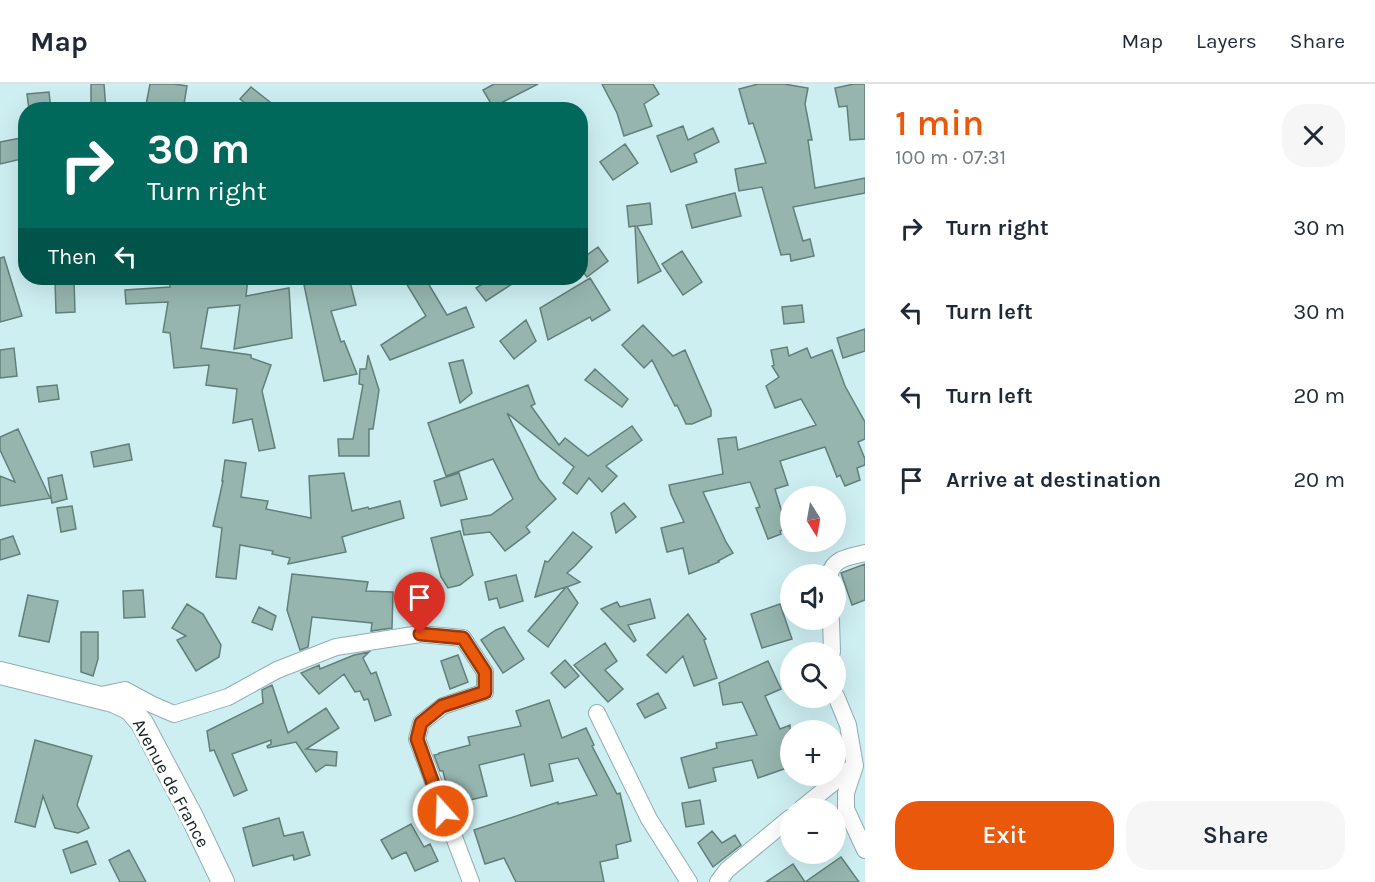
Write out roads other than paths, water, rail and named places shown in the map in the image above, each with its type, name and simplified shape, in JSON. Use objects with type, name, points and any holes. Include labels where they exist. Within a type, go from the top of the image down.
[{"type":"main road","name":"Avenue de France","points":[[0,673],[113,701],[130,709],[142,723],[192,817],[223,882]]},
{"type":"street","points":[[834,564],[865,553]]},
{"type":"street","points":[[94,696],[125,690],[174,714],[228,697],[277,670],[336,647],[420,634],[463,638],[485,672],[485,692],[442,706],[421,723],[417,739],[471,882]]},
{"type":"street","points":[[841,708],[860,762],[846,793],[846,809],[865,850]]},
{"type":"street","points":[[597,713],[649,819],[689,882]]},
{"type":"street","points":[[815,798],[860,762]]},
{"type":"street","points":[[718,882],[727,870],[780,826]]}]
